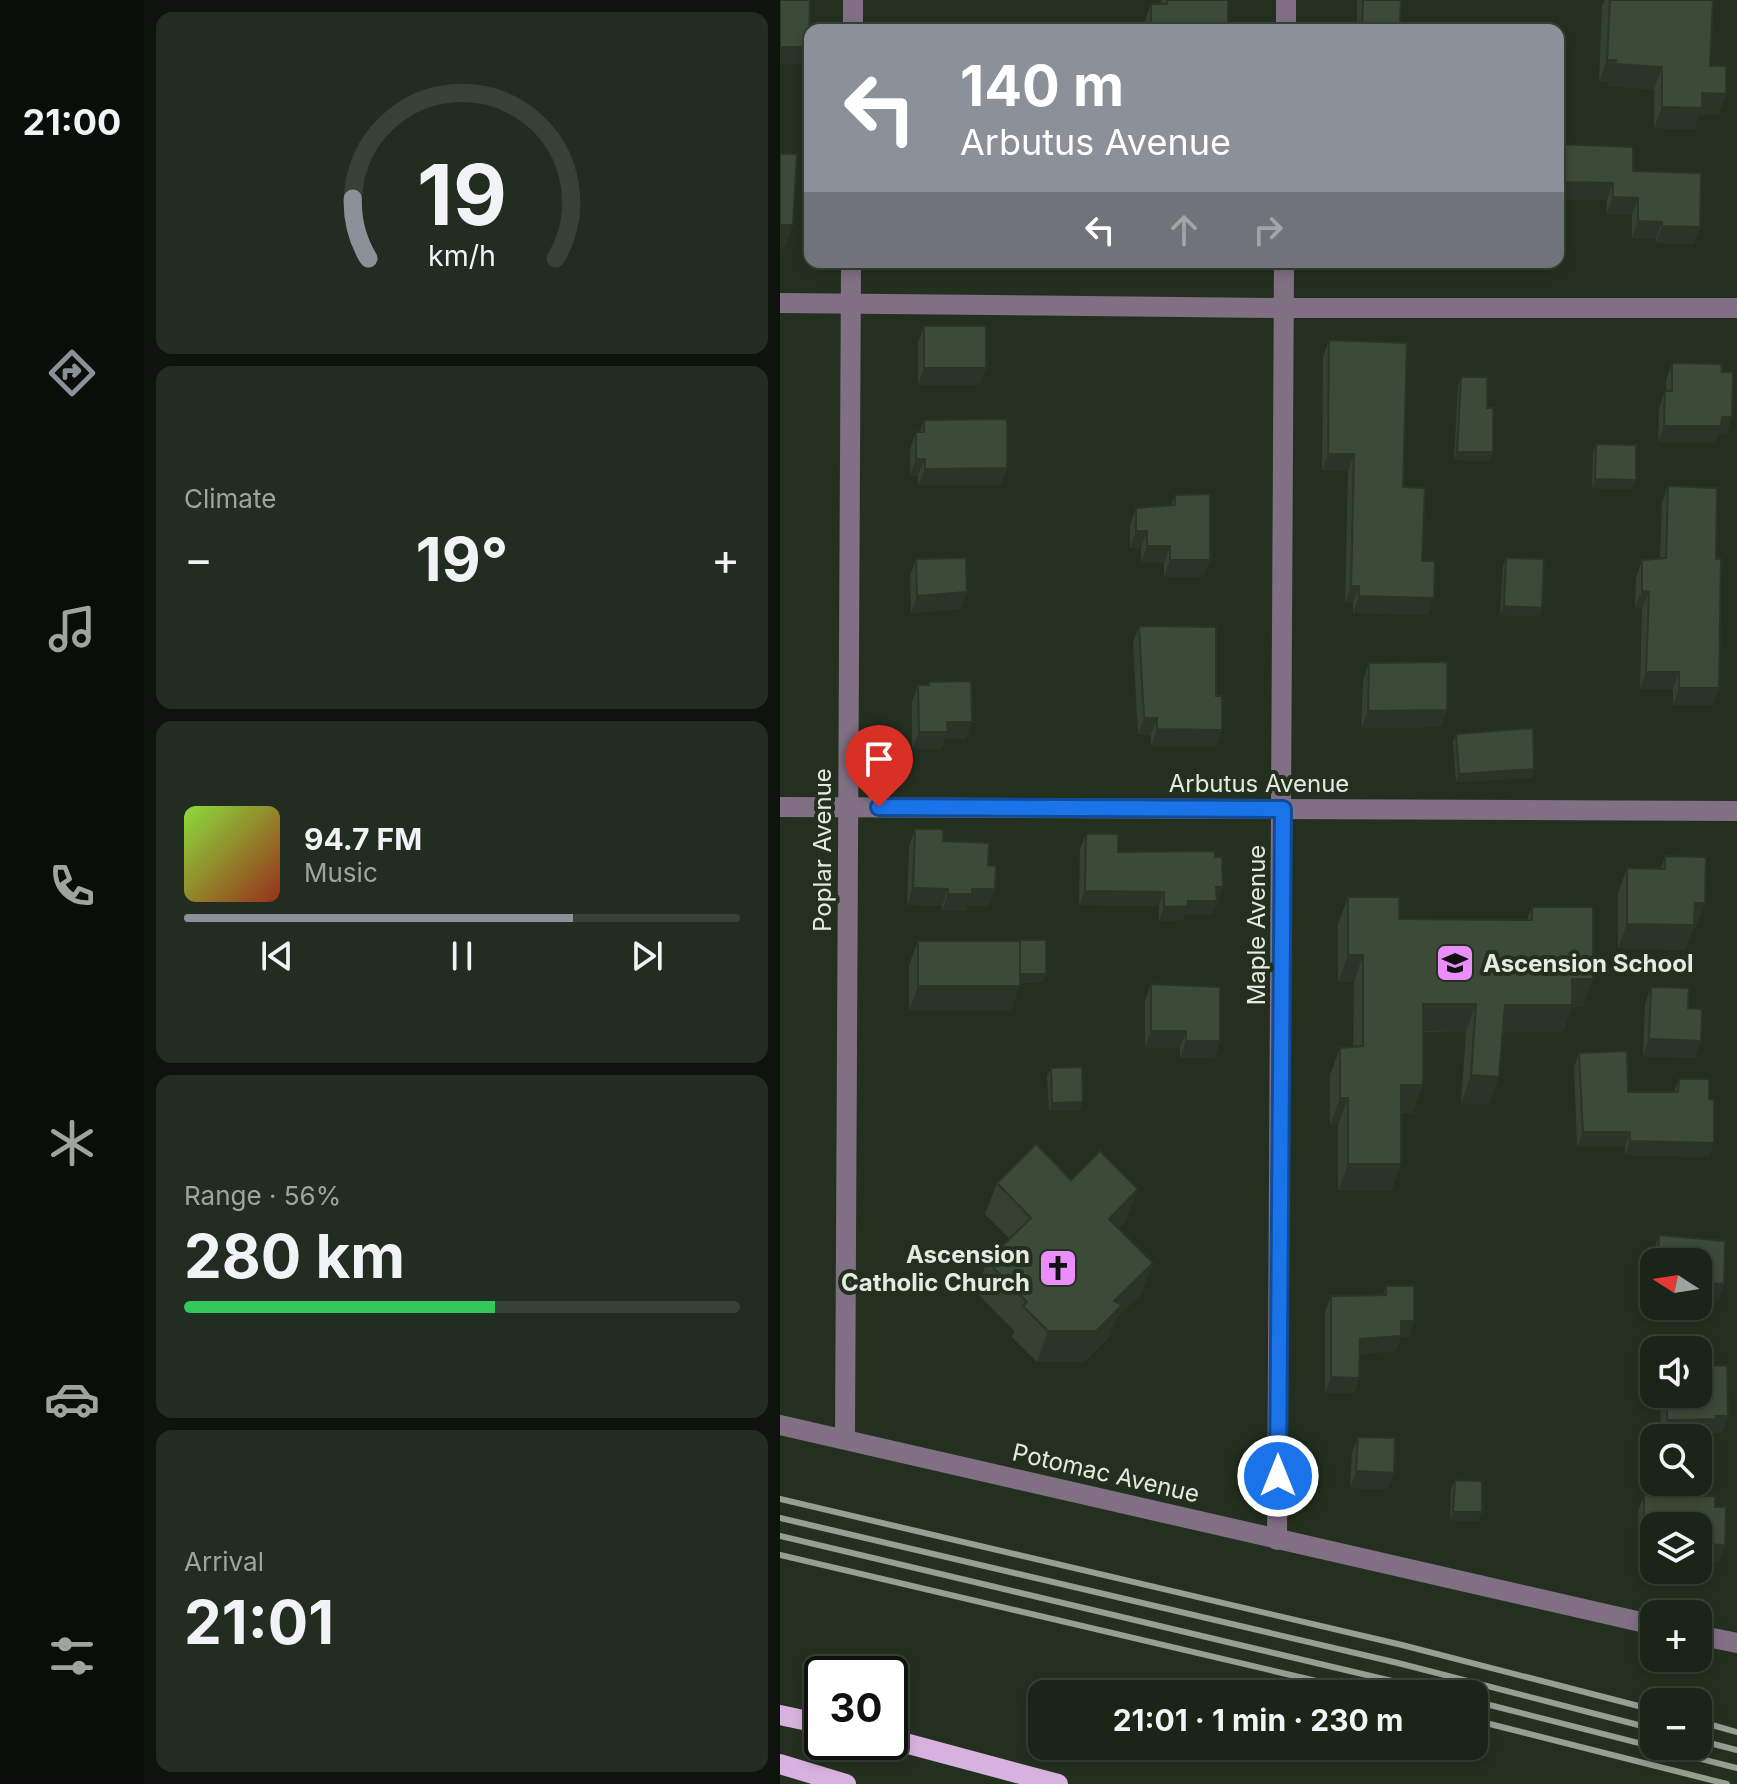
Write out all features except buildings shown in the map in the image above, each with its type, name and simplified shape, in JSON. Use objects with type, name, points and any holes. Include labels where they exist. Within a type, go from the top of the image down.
[{"type":"main road","points":[[780,1715],[804,1720]]},
{"type":"main road","points":[[908,1744],[1058,1784]]},
{"type":"main road","points":[[780,1764],[846,1784]]},
{"type":"street","points":[[853,0],[853,24]]},
{"type":"street","points":[[1286,0],[1286,24]]},
{"type":"street","name":"Poplar Avenue","points":[[845,1439],[851,268]]},
{"type":"street","name":"Maple Avenue","points":[[1277,1540],[1284,268]]},
{"type":"street","points":[[780,303],[1737,308]]},
{"type":"street","name":"Arbutus Avenue","points":[[780,807],[1737,811]]},
{"type":"street","name":"Potomac Avenue","points":[[780,1425],[1640,1622]]},
{"type":"street","points":[[1712,1638],[1737,1643]]},
{"type":"railway","points":[[780,1499],[1402,1645],[1640,1706]]},
{"type":"railway","points":[[780,1518],[1398,1663],[1640,1725]]},
{"type":"railway","points":[[780,1536],[1388,1680]]},
{"type":"railway","points":[[780,1555],[1312,1680]]},
{"type":"railway","points":[[1488,1705],[1737,1768]]},
{"type":"railway","points":[[1488,1724],[1727,1784]]},
{"type":"railway","points":[[1712,1725],[1737,1732]]},
{"type":"railway","points":[[1712,1744],[1737,1750]]},
{"type":"place","name":"Ascension School","points":[[1455,963]]},
{"type":"place","name":"Ascension Catholic Church","points":[[1058,1268]]},
{"type":"route","points":[[879,807],[1283,809],[1278,1476]]}]
